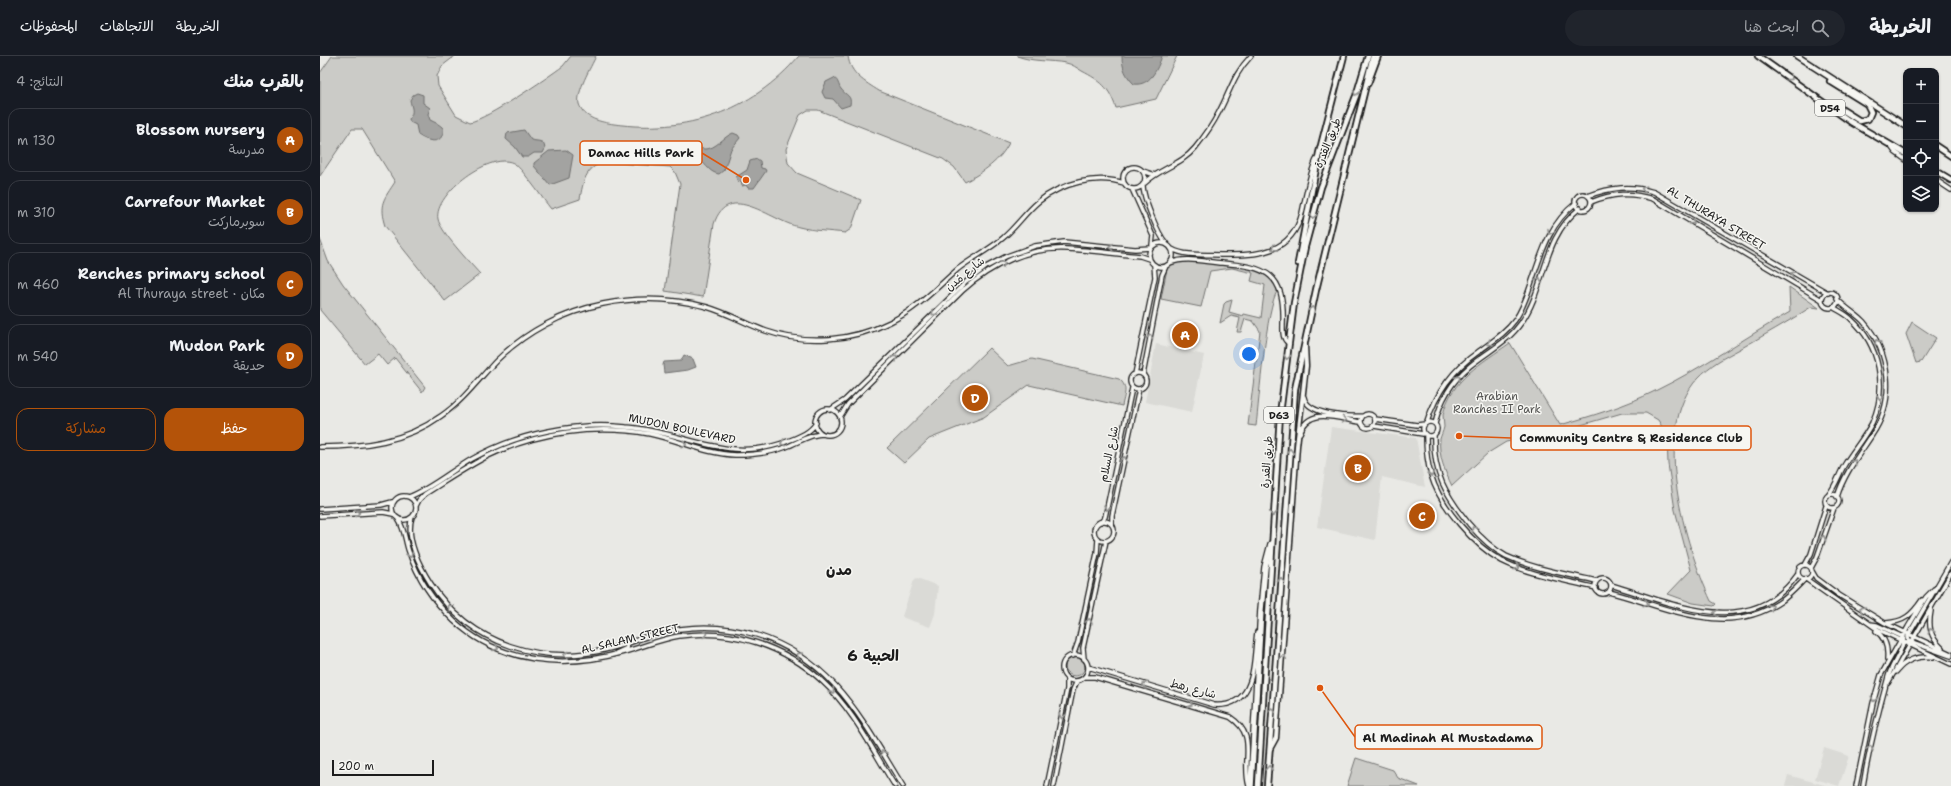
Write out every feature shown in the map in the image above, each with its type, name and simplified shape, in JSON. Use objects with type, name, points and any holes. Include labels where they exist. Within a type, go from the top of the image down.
[{"type":"highway","points":[[1250,786],[1260,623],[1265,567],[1271,544]]},
{"type":"main road","points":[[1297,284],[1301,246],[1319,153],[1344,56]]},
{"type":"main road","name":"طريق القدرة","points":[[1258,786],[1271,544],[1280,414],[1288,343],[1297,284],[1306,241],[1321,187],[1356,96],[1368,56]]},
{"type":"main road","name":"طريق القدرة","points":[[1267,786],[1292,418],[1297,378],[1373,56]]},
{"type":"main road","points":[[1365,88],[1373,72],[1378,56]]},
{"type":"main road","name":"D54","points":[[1758,56],[1830,108],[1903,152]]},
{"type":"main road","name":"D54","points":[[1797,56],[1903,124]]},
{"type":"main road","points":[[1820,70],[1829,80],[1867,104],[1871,112],[1868,119],[1860,121],[1841,109],[1830,108]]},
{"type":"main road","points":[[1939,148],[1951,156]]},
{"type":"main road","points":[[1939,173],[1951,180]]},
{"type":"main road","points":[[1270,749],[1276,738],[1297,446],[1306,359],[1305,339]]},
{"type":"street","points":[[1132,190],[1140,188],[1155,175],[1182,160],[1195,148],[1219,113],[1235,75],[1251,56]]},
{"type":"street","points":[[1890,145],[1895,152],[1903,158]]},
{"type":"street","points":[[1143,171],[1145,175],[1144,192],[1157,227],[1167,244],[1172,249],[1185,253],[1248,256],[1262,254],[1278,246],[1289,237],[1300,218],[1311,172],[1319,153]]},
{"type":"street","points":[[1112,180],[1124,174],[1132,167],[1155,175]]},
{"type":"street","points":[[1124,174],[1124,183]]},
{"type":"street","points":[[320,447],[354,447],[372,445],[415,432],[441,417],[453,407],[506,351],[527,335],[566,315],[604,304],[638,300],[680,302],[721,312],[767,331],[808,339],[835,338],[875,329],[900,317],[923,302],[959,269],[1004,237],[1029,210],[1048,195],[1077,183],[1112,180],[1124,183],[1132,190],[1153,239],[1149,259],[1154,265],[1160,267],[1166,266],[1182,259],[1253,267],[1268,274],[1274,280],[1283,300],[1283,336],[1288,343]]},
{"type":"street","points":[[1939,182],[1951,190]]},
{"type":"street","name":"AL THURAYA STREET","points":[[1588,196],[1602,190],[1623,187],[1634,187],[1654,192],[1828,293]]},
{"type":"street","points":[[1582,194],[1588,196],[1591,202],[1587,208],[1580,208],[1562,226],[1553,240],[1530,305],[1522,322],[1504,342],[1471,365],[1455,382],[1441,404],[1435,424],[1437,432],[1434,436],[1435,463],[1445,491],[1463,516],[1488,544],[1514,559],[1597,581],[1605,579],[1611,585],[1692,610],[1721,614],[1744,611],[1770,600],[1790,585],[1798,574],[1799,568],[1805,564],[1811,554],[1826,506],[1824,500],[1872,421],[1878,405],[1881,390],[1877,363],[1869,341],[1854,322],[1834,307],[1826,306],[1822,300],[1828,293],[1833,293],[1837,299],[1863,321],[1876,340],[1886,369],[1888,390],[1885,407],[1878,425],[1849,470],[1837,497],[1838,503],[1834,508],[1811,570],[1811,576],[1775,605],[1755,614],[1727,620],[1713,620],[1692,616],[1608,592],[1600,593],[1596,588],[1514,566],[1485,550],[1451,511],[1438,492],[1428,464],[1425,435],[1422,429],[1440,392],[1455,370],[1500,336],[1515,321],[1524,302],[1547,237],[1562,214],[1576,203],[1579,195],[1582,194]]},
{"type":"street","name":"AL THURAYA STREET","points":[[1591,202],[1604,197],[1623,194],[1644,196],[1653,199],[1822,300]]},
{"type":"street","points":[[1576,203],[1580,208]]},
{"type":"street","points":[[1150,230],[1157,227]]},
{"type":"street","name":"شارع مُدن","points":[[830,410],[845,400],[966,282],[1001,259],[1035,246],[1064,242],[1135,249],[1151,247]]},
{"type":"street","points":[[1151,247],[1159,242],[1167,244]]},
{"type":"street","name":"شارع مُدن","points":[[840,417],[848,404],[962,291],[981,276],[1004,263],[1030,254],[1063,249],[1140,256],[1149,259]]},
{"type":"street","points":[[1170,263],[1173,254],[1172,249]]},
{"type":"street","points":[[1219,255],[1219,263]]},
{"type":"street","points":[[1154,265],[1155,277],[1135,374],[1131,376],[1129,381],[1132,388],[1139,389],[1144,387],[1146,382],[1143,375],[1162,275],[1166,266]]},
{"type":"street","points":[[1834,307],[1837,299]]},
{"type":"street","points":[[1135,374],[1143,375]]},
{"type":"street","points":[[1303,384],[1304,400],[1315,410],[1363,416],[1370,414],[1375,419],[1404,423],[1435,424]]},
{"type":"street","name":"شارع السلام","points":[[1101,522],[1105,517],[1132,388]]},
{"type":"street","name":"شارع السلام","points":[[1112,525],[1112,516],[1139,389]]},
{"type":"street","points":[[826,410],[830,410],[834,411],[840,417],[841,426],[839,431],[831,435],[823,434],[819,431],[816,423],[819,414],[826,410]]},
{"type":"street","points":[[1297,446],[1302,427],[1305,422],[1314,416],[1361,422],[1366,428],[1370,429],[1374,426],[1434,436]]},
{"type":"street","points":[[1361,422],[1363,416]]},
{"type":"street","points":[[1374,426],[1375,419]]},
{"type":"street","points":[[1387,421],[1387,428]]},
{"type":"street","name":"MUDON BOULEVARD","points":[[409,497],[489,451],[523,437],[553,430],[590,426],[628,427],[664,433],[712,447],[745,450],[767,447],[788,441],[810,430],[816,423]]},
{"type":"street","points":[[1403,430],[1404,423]]},
{"type":"street","name":"MUDON BOULEVARD","points":[[416,506],[418,500],[425,494],[480,460],[519,443],[552,435],[591,430],[630,431],[661,437],[712,452],[742,455],[772,451],[787,447],[813,435],[823,434]]},
{"type":"street","points":[[1829,494],[1837,497]]},
{"type":"street","points":[[320,509],[376,506],[392,502],[398,497],[406,495],[415,502],[416,506],[412,517],[403,520],[398,519],[393,514],[383,512],[320,516]]},
{"type":"street","points":[[392,502],[393,514]]},
{"type":"street","points":[[1826,506],[1834,508]]},
{"type":"street","name":"AL SALAM STREET","points":[[412,517],[410,529],[414,548],[430,581],[453,610],[479,631],[511,647],[550,655],[593,652],[627,644],[668,630],[698,627],[715,628],[757,635],[789,649],[818,668],[839,688],[858,713],[903,786]]},
{"type":"street","name":"AL SALAM STREET","points":[[398,519],[403,526],[412,561],[425,586],[447,615],[476,637],[503,651],[540,661],[571,662],[616,654],[666,638],[702,634],[740,638],[776,650],[812,672],[834,693],[896,786]]},
{"type":"street","points":[[1054,786],[1073,690],[1077,681],[1085,677],[1088,667],[1084,659],[1083,648],[1106,541],[1113,536],[1114,529],[1108,522],[1101,522],[1097,524],[1094,530],[1098,539],[1097,553],[1077,646],[1073,656]]},
{"type":"street","points":[[1098,539],[1106,541]]},
{"type":"street","points":[[1863,786],[1872,739],[1889,675],[1906,640],[1934,589],[1951,562]]},
{"type":"street","points":[[1805,564],[1814,576],[1830,588],[1885,623],[1904,632]]},
{"type":"street","points":[[1887,662],[1906,640],[1914,637],[1951,573]]},
{"type":"street","points":[[1798,574],[1869,624],[1884,640],[1887,651],[1887,662],[1873,703],[1856,786]]},
{"type":"street","points":[[1596,588],[1597,581]]},
{"type":"street","points":[[1608,592],[1611,585]]},
{"type":"street","points":[[1826,593],[1830,588]]},
{"type":"street","points":[[1885,623],[1899,622],[1909,617],[1926,595],[1934,589]]},
{"type":"street","points":[[1906,640],[1904,632],[1926,598],[1934,589]]},
{"type":"street","points":[[1835,600],[1839,594]]},
{"type":"street","points":[[1932,608],[1929,623],[1930,632],[1936,642],[1951,655]]},
{"type":"street","name":"شارع رهط","points":[[1088,667],[1214,705],[1229,704],[1242,697],[1250,685],[1260,623]]},
{"type":"street","points":[[1869,624],[1876,625],[1951,664]]},
{"type":"street","points":[[1914,637],[1945,650]]},
{"type":"street","points":[[1906,640],[1951,655]]},
{"type":"street","points":[[616,654],[616,652],[627,648],[627,644]]},
{"type":"street","points":[[1077,681],[1067,678],[1063,673],[1063,663],[1067,658],[1073,656],[1084,659]]},
{"type":"street","points":[[1887,686],[1899,669],[1909,660],[1922,657],[1937,657]]},
{"type":"street","name":"شارع رهط","points":[[1085,677],[1095,677],[1230,717],[1242,726],[1247,740],[1247,777],[1250,786]]},
{"type":"street","points":[[1047,786],[1067,689],[1067,678]]},
{"type":"shaded area","points":[[1122,56],[1162,56],[1158,67],[1149,80],[1140,84],[1134,84],[1129,78],[1122,60]]},
{"type":"shaded area","points":[[834,78],[837,80],[841,89],[849,97],[850,105],[841,108],[833,99],[825,98],[822,92],[826,82]]},
{"type":"shaded area","points":[[417,93],[423,95],[423,103],[430,108],[428,114],[430,120],[443,128],[443,133],[439,140],[432,141],[421,137],[418,135],[416,125],[410,122],[409,119],[411,116],[412,107],[410,100],[413,95]]},
{"type":"shaded area","points":[[524,130],[531,140],[542,142],[545,149],[543,153],[534,153],[528,157],[522,157],[515,147],[506,139],[507,133]]},
{"type":"shaded area","points":[[733,133],[738,135],[740,138],[731,149],[724,170],[719,174],[714,173],[694,156],[679,153],[677,148],[684,145],[701,149],[713,147]]},
{"type":"shaded area","points":[[566,150],[573,155],[569,178],[550,185],[534,166],[534,163],[549,151]]},
{"type":"shaded area","points":[[757,159],[760,161],[761,168],[765,169],[766,171],[754,188],[748,188],[746,185],[742,186],[741,181],[738,182],[736,177],[747,170],[750,161]]},
{"type":"shaded area","points":[[1156,344],[1204,355],[1192,412],[1145,402]]},
{"type":"shaded area","points":[[684,355],[693,359],[696,367],[688,370],[664,373],[664,362],[681,361]]},
{"type":"shaded area","points":[[1331,427],[1416,438],[1425,487],[1382,477],[1375,540],[1317,527]]},
{"type":"shaded area","points":[[917,578],[938,586],[935,614],[930,627],[902,616],[914,580]]},
{"type":"shaded area","points":[[1824,748],[1849,756],[1839,786],[1815,779]]},
{"type":"shaded area","points":[[1788,775],[1824,785],[1827,786],[1785,786]]},
{"type":"green space","points":[[332,56],[455,56],[442,66],[437,76],[438,86],[456,115],[470,122],[489,114],[531,88],[563,66],[571,56],[596,56],[584,80],[580,93],[579,104],[581,109],[589,116],[599,121],[614,124],[641,126],[692,122],[716,115],[738,105],[760,92],[799,56],[848,56],[849,62],[855,73],[879,91],[1009,143],[996,161],[965,182],[954,167],[943,159],[818,110],[808,110],[800,115],[786,149],[788,163],[797,173],[861,200],[851,229],[845,233],[799,227],[751,207],[740,204],[729,205],[721,211],[714,224],[703,297],[665,291],[680,184],[675,172],[670,167],[604,162],[593,168],[586,176],[580,199],[551,209],[519,167],[505,161],[493,163],[466,176],[445,198],[439,209],[438,219],[444,231],[480,274],[445,301],[385,226],[382,212],[383,202],[395,182],[362,129],[352,129],[320,176],[320,73]]},
{"type":"green space","points":[[1017,56],[1177,56],[1156,99],[1116,108],[1104,85],[1072,65]]},
{"type":"green space","points":[[320,239],[328,261],[343,284],[425,387],[422,392],[395,358],[387,365],[378,354],[365,364],[320,310]]},
{"type":"green space","points":[[1177,260],[1226,263],[1264,272],[1276,285],[1278,290],[1270,314],[1261,376],[1256,426],[1248,425],[1260,331],[1253,321],[1245,319],[1241,332],[1237,332],[1240,318],[1231,316],[1220,323],[1224,304],[1232,300],[1229,312],[1243,316],[1244,314],[1261,318],[1265,285],[1251,281],[1253,273],[1232,268],[1210,271],[1201,307],[1161,299],[1167,269]]},
{"type":"green space","name":"Arabian Ranches II Park","points":[[1789,287],[1819,308],[1811,307],[1723,358],[1708,369],[1698,378],[1684,400],[1676,427],[1674,457],[1677,488],[1683,520],[1691,550],[1711,601],[1716,604],[1714,606],[1693,603],[1668,594],[1691,570],[1675,510],[1668,464],[1667,435],[1658,420],[1646,413],[1622,413],[1560,431],[1506,442],[1488,453],[1452,486],[1440,451],[1440,439],[1444,427],[1443,415],[1447,403],[1460,382],[1469,373],[1510,343],[1560,425],[1632,401],[1655,391],[1706,363],[1790,312]]},
{"type":"green space","points":[[1912,322],[1936,338],[1921,362],[1916,363],[1906,334]]},
{"type":"green space","points":[[989,348],[1008,366],[1032,359],[1119,379],[1125,388],[1122,406],[1029,385],[984,417],[929,439],[904,463],[887,448]]},
{"type":"green space","points":[[1075,656],[1082,659],[1085,666],[1082,673],[1075,676],[1068,673],[1065,666],[1068,659]]},
{"type":"green space","points":[[1356,758],[1393,770],[1398,778],[1419,786],[1347,786]]},
{"type":"place","name":"Damac Hills Park","points":[[746,180]]},
{"type":"place","name":"Blossom nursery","points":[[1185,335]]},
{"type":"place","name":"Mudon Park","points":[[975,398]]},
{"type":"place","name":"Community Centre & Residence Club","points":[[1459,436]]},
{"type":"place","name":"Carrefour Market","points":[[1358,468]]},
{"type":"place","name":"Renches primary school","points":[[1422,516]]},
{"type":"place","name":"Al Madinah Al Mustadama","points":[[1320,688]]},
{"type":"district","name":"مدن","points":[[839,570]]},
{"type":"district","name":"الحبية 6","points":[[873,656]]}]
